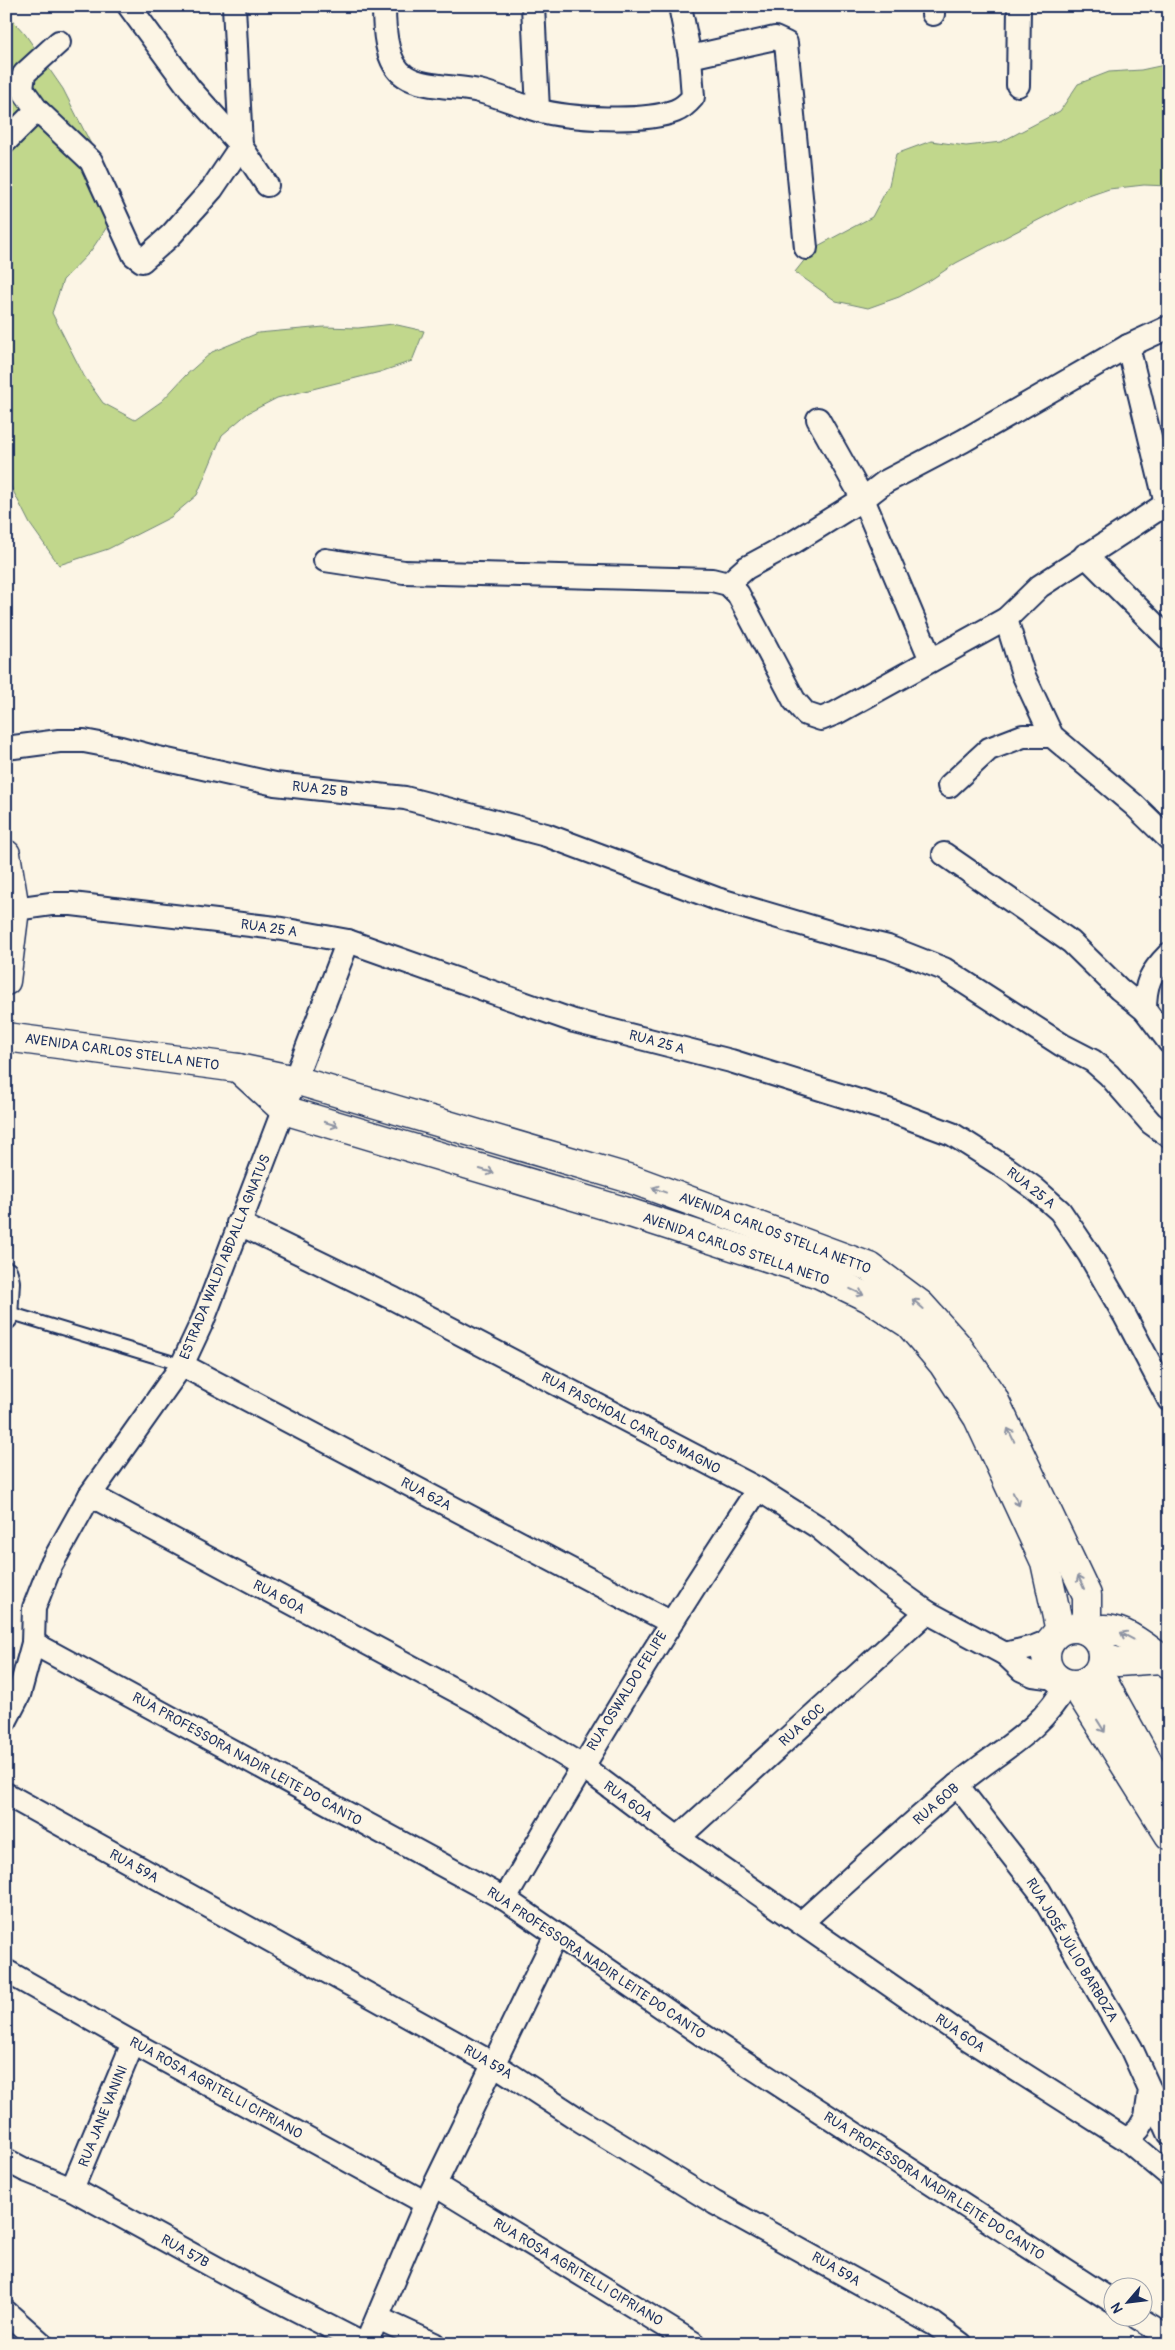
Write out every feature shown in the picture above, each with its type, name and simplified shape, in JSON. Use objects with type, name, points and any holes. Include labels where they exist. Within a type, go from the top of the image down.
[{"type":"street","points":[[129,6],[190,89],[242,146],[267,185]]},
{"type":"street","points":[[58,42],[24,74],[22,89],[37,110],[91,161],[134,255],[142,260],[171,235],[212,190],[242,146],[234,6]]},
{"type":"street","points":[[384,6],[385,38],[393,60],[405,76],[429,84],[478,91],[538,110],[591,119],[662,115],[686,106],[693,97],[690,57],[680,6]]},
{"type":"street","points":[[533,6],[538,110]]},
{"type":"street","points":[[1018,85],[1019,6]]},
{"type":"street","points":[[690,57],[775,38],[786,43],[806,248]]},
{"type":"street","points":[[6,141],[37,110]]},
{"type":"street","points":[[728,584],[746,568],[794,542],[863,499],[885,482],[963,441],[1128,346],[1169,327]]},
{"type":"street","points":[[324,560],[404,572],[712,580],[728,584],[738,594],[748,609],[794,700],[806,714],[821,718],[836,713],[1006,619],[1040,586],[1167,503],[1128,346]]},
{"type":"street","points":[[818,419],[863,499],[932,660]]},
{"type":"street","points":[[1085,555],[1169,639]]},
{"type":"street","points":[[1006,619],[1023,674],[1052,736],[1134,805],[1169,839]]},
{"type":"street","points":[[950,786],[990,750],[1023,736],[1052,736]]},
{"type":"street","name":"RUA 25 B","points":[[6,748],[59,741],[84,742],[121,748],[275,784],[405,798],[546,835],[629,864],[717,899],[839,935],[888,947],[944,968],[1062,1045],[1093,1061],[1109,1075],[1151,1123],[1169,1136]]},
{"type":"street","points":[[6,854],[15,909],[6,981]]},
{"type":"street","points":[[944,854],[1071,942],[1119,989],[1145,1010],[1169,1042]]},
{"type":"street","name":"RUA 25 A","points":[[15,909],[51,904],[72,904],[276,928],[348,942],[574,1021],[731,1061],[888,1110],[952,1134],[1009,1170],[1034,1188],[1060,1211],[1089,1254],[1121,1308],[1169,1400]]},
{"type":"street","name":"ESTRADA WALDI ABDALLA GNATUS","points":[[6,1720],[19,1694],[33,1643],[34,1608],[50,1567],[90,1495],[182,1365],[203,1320],[238,1223],[284,1110],[348,942]]},
{"type":"street","points":[[1145,1010],[1145,989],[1154,969],[1169,954]]},
{"type":"street","name":"AVENIDA CARLOS STELLA NETO","points":[[6,1037],[238,1068],[295,1080]]},
{"type":"street","name":"AVENIDA CARLOS STELLA NETO","points":[[238,1068],[284,1110],[624,1211],[818,1274],[869,1298],[908,1324],[943,1364],[978,1418],[1045,1562],[1070,1633]]},
{"type":"street","name":"AVENIDA CARLOS STELLA NETTO","points":[[295,1080],[631,1179],[870,1267],[920,1305],[957,1345],[993,1397],[1087,1595],[1087,1614],[1070,1633]]},
{"type":"street","name":"RUA PASCHOAL CARLOS MAGNO","points":[[238,1223],[394,1299],[758,1489],[818,1527],[880,1578],[927,1612],[1005,1654],[1022,1670],[1033,1675],[1080,1675]]},
{"type":"street","points":[[6,1273],[7,1315]]},
{"type":"street","name":"RUA 62A","points":[[182,1365],[670,1622]]},
{"type":"street","name":"RUA OSWALDO FELIPE","points":[[504,1899],[670,1622],[758,1489]]},
{"type":"street","name":"RUA 60A","points":[[90,1495],[479,1704],[582,1766],[678,1838],[965,2037],[1133,2135],[1169,2175]]},
{"type":"street","name":"RUA 60C","points":[[678,1838],[927,1612]]},
{"type":"street","points":[[1005,1654],[1070,1633],[1098,1628],[1112,1628],[1136,1641],[1165,1662]]},
{"type":"street","points":[[1070,1633],[1099,1643],[1080,1675]]},
{"type":"street","points":[[1070,1633],[1046,1648],[1046,1664],[1080,1675],[1169,1800]]},
{"type":"street","name":"RUA PROFESSORA NADIR LEITE DO CANTO","points":[[33,1643],[504,1899],[701,2034],[1102,2295]]},
{"type":"street","points":[[1080,1675],[1118,1662],[1165,1662]]},
{"type":"street","points":[[1080,1675],[1167,1832]]},
{"type":"street","name":"RUA 60B","points":[[800,1923],[957,1785],[1034,1729],[1080,1675]]},
{"type":"street","name":"RUA JOSÉ JÚLIO BARBOZA","points":[[957,1785],[1039,1890],[1131,2048],[1169,2133]]},
{"type":"street","name":"RUA 59A","points":[[6,1794],[494,2064],[578,2119],[716,2203],[934,2324],[961,2344]]},
{"type":"street","points":[[364,2344],[378,2318],[430,2194],[556,1935]]},
{"type":"street","name":"RUA ROSA AGRITELLI CIPRIANO","points":[[6,1970],[133,2042],[430,2194],[695,2344]]},
{"type":"street","name":"RUA JANE VANINI","points":[[72,2189],[133,2042]]},
{"type":"street","points":[[1133,2135],[1146,2117],[1150,2090]]},
{"type":"street","name":"RUA 57B","points":[[6,2160],[25,2170],[72,2189],[242,2282],[364,2344]]},
{"type":"street","points":[[6,2312],[42,2344]]},
{"type":"street","points":[[378,2318],[434,2344]]},
{"type":"street","points":[[1152,2327],[1169,2338]]},
{"type":"lane","points":[[7,1315],[182,1365]]},
{"type":"green space","points":[[6,13],[25,34],[63,89],[95,152],[109,224],[90,252],[63,280],[52,313],[84,376],[103,403],[135,420],[162,401],[186,375],[212,352],[258,333],[324,327],[358,328],[393,324],[424,331],[412,361],[380,372],[277,398],[248,413],[222,435],[197,495],[171,517],[108,549],[59,565],[30,524],[6,477]]},
{"type":"green space","points":[[1169,64],[1169,186],[1144,185],[1109,189],[1077,200],[956,263],[929,281],[899,297],[868,308],[836,301],[795,272],[814,248],[872,217],[889,185],[896,154],[931,141],[966,146],[1001,142],[1060,111],[1078,84],[1109,72],[1141,70]]}]
